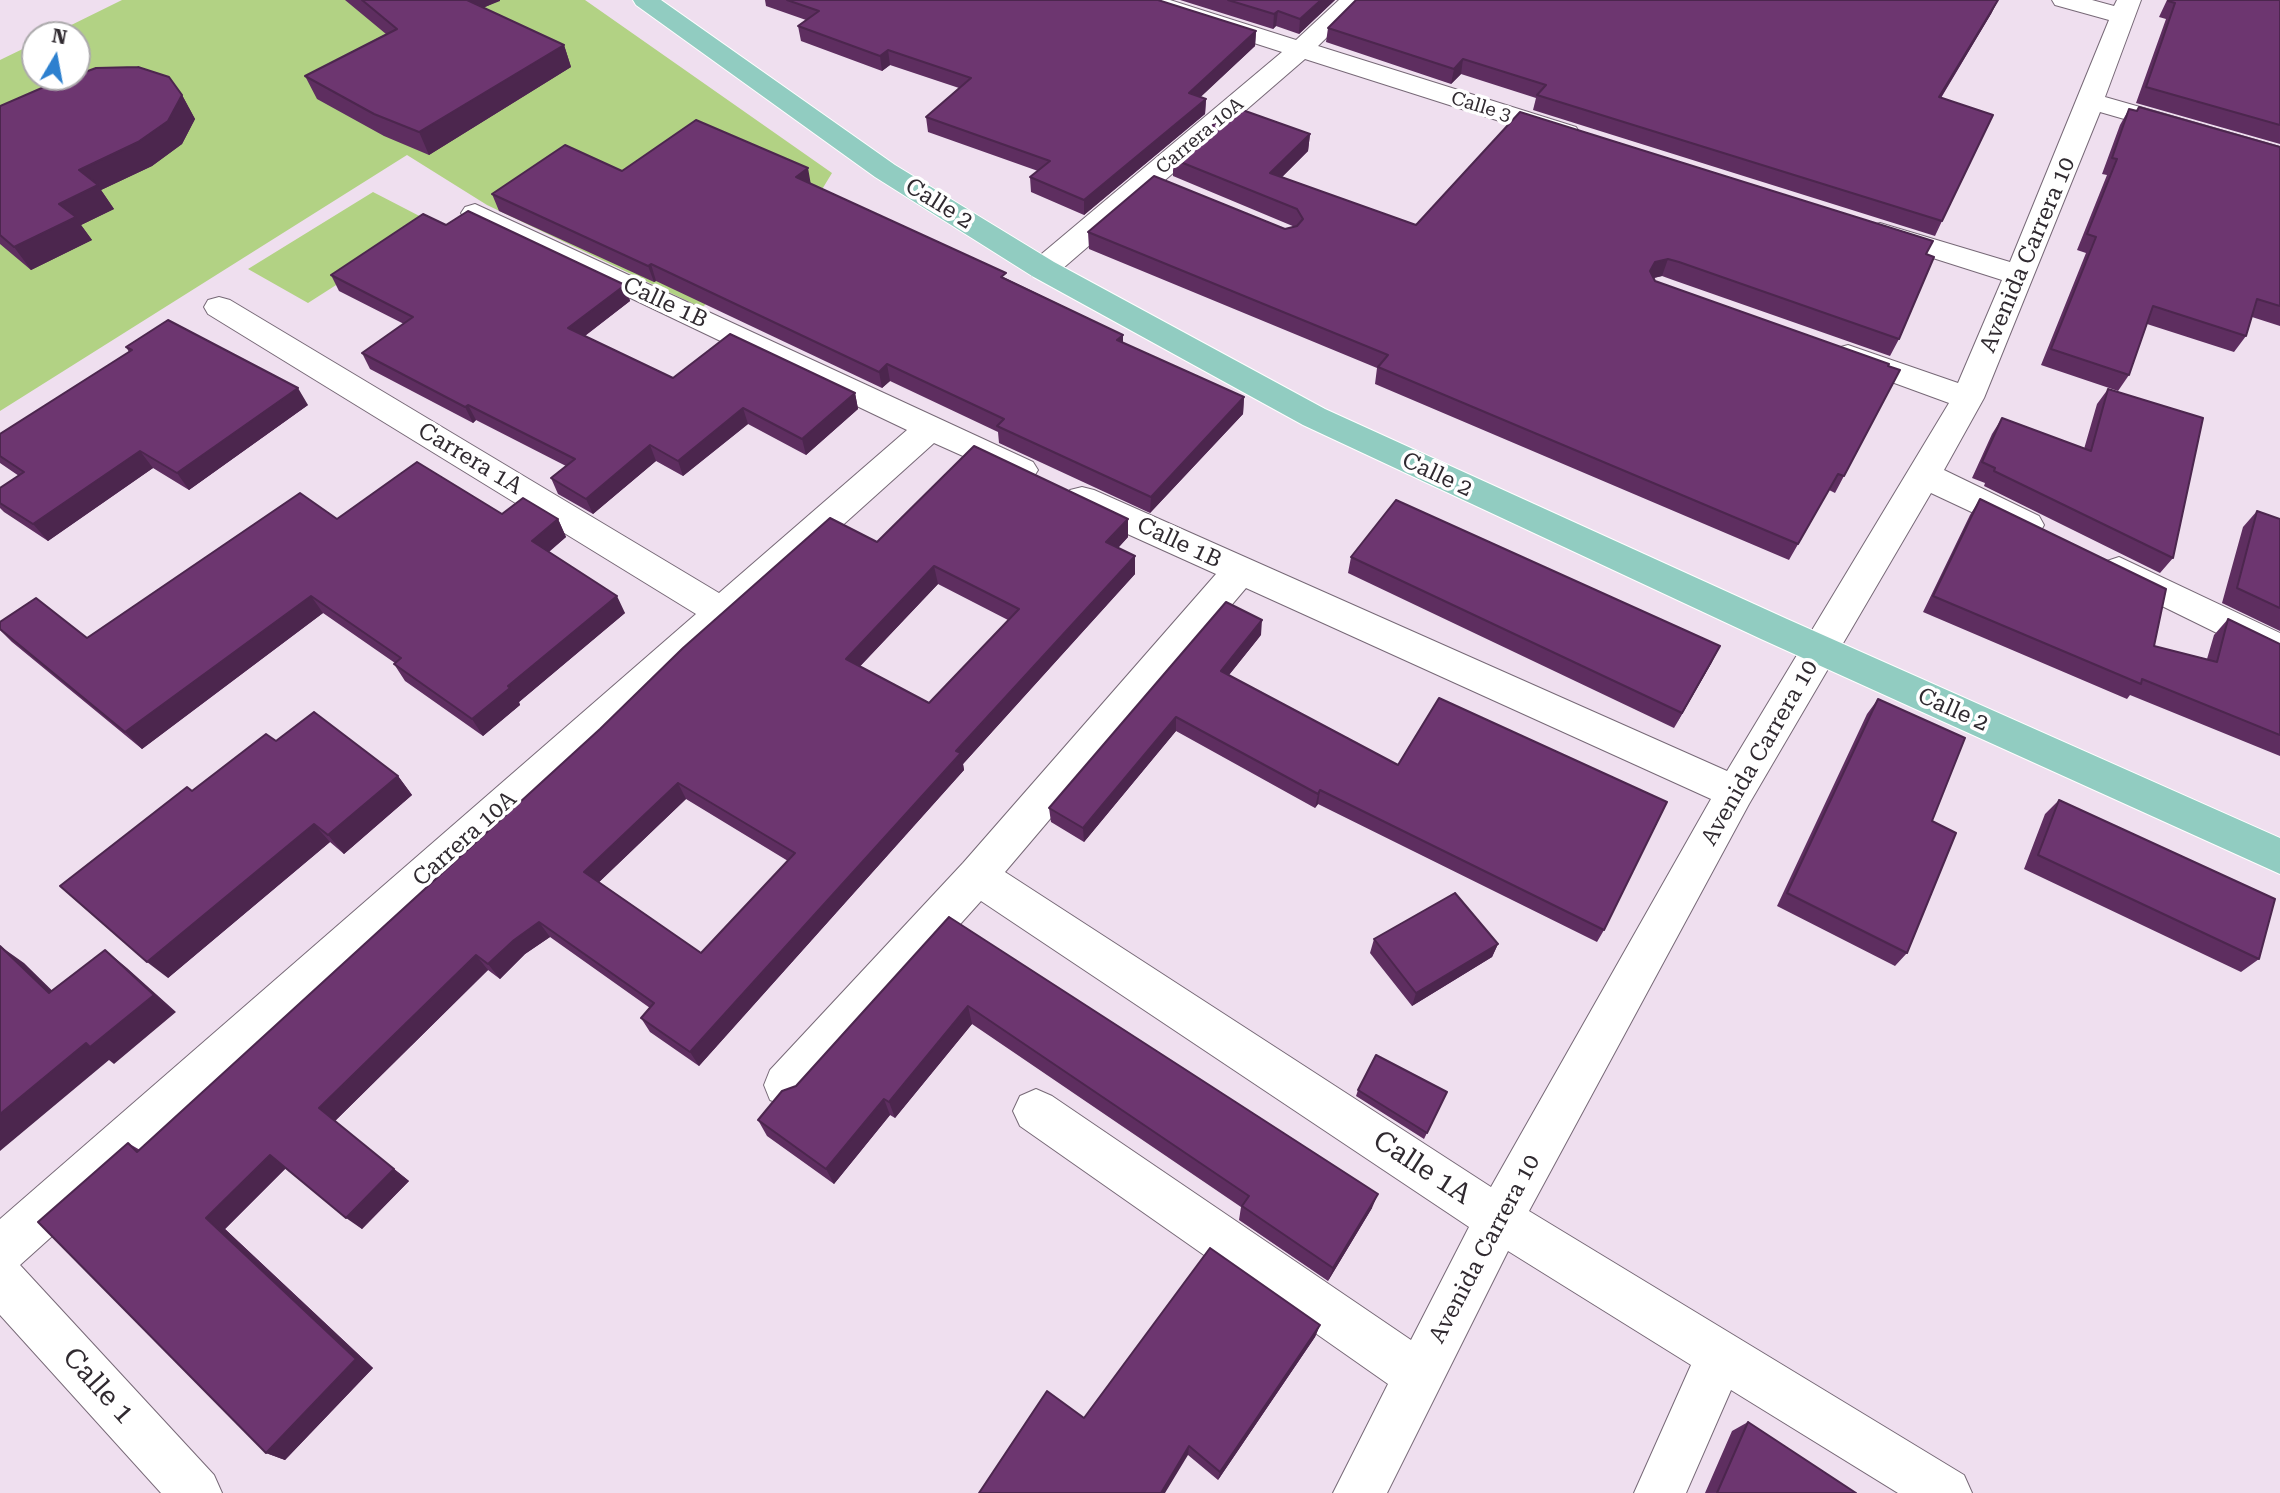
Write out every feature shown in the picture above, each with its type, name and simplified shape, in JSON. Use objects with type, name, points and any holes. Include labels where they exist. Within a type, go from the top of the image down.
[{"type":"main road","name":"Calle 2","points":[[645,0],[885,171],[1043,269],[1314,416],[1820,650],[2280,857]]},
{"type":"street","name":"Calle 3","points":[[1145,0],[1593,142]]},
{"type":"street","name":"Carrera 10A","points":[[1043,269],[1162,184],[1353,0]]},
{"type":"street","points":[[2064,0],[2125,8]]},
{"type":"street","name":"Avenida Carrera 10","points":[[1359,1493],[1499,1219],[1735,792],[1925,475],[1968,398],[2091,101],[2125,8]]},
{"type":"street","points":[[2091,101],[2280,156]]},
{"type":"street","name":"Calle 1B","points":[[475,213],[1240,571],[1735,792]]},
{"type":"street","points":[[1859,225],[2019,275]]},
{"type":"street","name":"Carrera 1A","points":[[219,307],[721,612]]},
{"type":"street","points":[[1818,344],[1968,398]]},
{"type":"street","name":"Carrera 10A","points":[[0,1251],[930,428]]},
{"type":"street","points":[[1925,475],[2280,650]]},
{"type":"street","points":[[786,1085],[977,876],[1240,571]]},
{"type":"street","name":"Calle 1A","points":[[977,876],[1499,1219],[1946,1493]]},
{"type":"street","points":[[1036,1111],[1418,1375]]},
{"type":"street","name":"Calle 1","points":[[0,1279],[196,1493]]},
{"type":"street","points":[[1660,1493],[1721,1354]]},
{"type":"green space","points":[[122,0],[585,0],[832,173],[818,196],[767,240],[702,308],[487,205],[407,155],[0,411],[0,60],[21,50],[21,91],[91,91],[91,21],[79,21]]},
{"type":"green space","points":[[373,192],[433,223],[308,303],[248,269]]},
{"type":"building","points":[[362,0],[467,0],[564,45],[419,132],[374,114],[305,76],[397,29]]},
{"type":"building","points":[[787,0],[1158,0],[1256,31],[1189,93],[1206,99],[1084,200],[1030,177],[1050,161],[926,117],[971,78],[888,50],[880,56],[798,26],[819,11]]},
{"type":"building","points":[[1228,0],[1321,0],[1300,19],[1278,11],[1274,14]]},
{"type":"building","points":[[1356,0],[1998,0],[1939,97],[1993,115],[1942,221],[1537,95],[1546,85],[1463,59],[1454,69],[1328,28]]},
{"type":"building","points":[[2169,0],[2280,0],[2280,125],[2146,87],[2175,3]]},
{"type":"building","points":[[138,67],[169,77],[182,95],[168,121],[138,142],[79,170],[98,185],[59,204],[76,217],[14,247],[0,235],[0,106],[35,91],[91,91],[91,70]]},
{"type":"building","points":[[1234,107],[1310,134],[1270,173],[1416,225],[1520,112],[1933,241],[1926,254],[1934,257],[1899,339],[1679,262],[1668,259],[1655,262],[1650,271],[1655,281],[1900,370],[1844,476],[1838,474],[1798,544],[1378,367],[1388,355],[1088,232],[1154,176],[1285,229],[1297,226],[1303,219],[1297,209],[1173,159]]},
{"type":"building","points":[[2139,107],[2280,147],[2280,306],[2257,299],[2246,336],[2153,306],[2129,375],[2051,349],[2096,237],[2087,234],[2117,159],[2112,158],[2129,109],[2137,111]]},
{"type":"building","points":[[696,120],[808,168],[796,177],[1006,273],[1001,277],[1123,335],[1117,340],[1244,397],[1151,497],[997,426],[1004,419],[887,364],[879,372],[651,264],[648,266],[492,194],[565,145],[622,171]]},
{"type":"building","points":[[468,211],[625,285],[568,328],[673,378],[730,334],[855,393],[802,439],[743,408],[678,461],[650,445],[586,499],[551,478],[575,459],[468,405],[465,407],[362,353],[413,317],[331,275],[423,214],[446,225]]},
{"type":"building","points":[[168,320],[298,388],[177,473],[140,451],[33,524],[0,503],[0,488],[24,472],[0,456],[0,434],[132,350],[126,347]]},
{"type":"building","points":[[2108,389],[2203,418],[2173,558],[1994,471],[1995,468],[1982,462],[2002,418],[2091,451]]},
{"type":"building","points":[[974,446],[1128,519],[1106,542],[1135,556],[956,751],[961,753],[690,1052],[641,1018],[654,1003],[539,922],[488,964],[476,955],[319,1108],[394,1169],[346,1218],[270,1155],[206,1218],[356,1359],[266,1453],[38,1222],[128,1143],[137,1152],[600,729],[683,648],[830,518],[877,542]],"holes":[[[934,566],[1019,609],[929,703],[846,659]],[[678,783],[795,853],[701,953],[584,872]]]},
{"type":"building","points":[[417,462],[502,514],[523,498],[558,519],[532,541],[617,596],[472,719],[394,664],[401,658],[311,596],[125,732],[0,629],[0,622],[36,598],[87,638],[300,493],[337,519]]},
{"type":"building","points":[[1980,499],[2166,589],[2154,646],[2217,662],[2228,619],[2280,644],[2280,735],[2142,679],[2141,684],[1933,596]]},
{"type":"building","points":[[1396,500],[1720,646],[1682,713],[1351,557]]},
{"type":"building","points":[[2257,511],[2280,519],[2280,608],[2237,588]]},
{"type":"building","points":[[1226,602],[1262,620],[1221,671],[1398,765],[1439,698],[1667,802],[1604,930],[1320,790],[1318,794],[1176,717],[1083,828],[1049,808]]},
{"type":"building","points":[[1878,699],[1965,738],[1932,821],[1956,833],[1907,953],[1787,893]]},
{"type":"building","points":[[314,712],[398,776],[328,835],[314,824],[147,962],[60,886],[187,787],[192,791],[266,734],[276,741]]},
{"type":"building","points":[[2059,800],[2275,899],[2259,959],[2038,855]]},
{"type":"building","points":[[1455,893],[1498,944],[1416,993],[1374,939]]},
{"type":"building","points":[[949,917],[1378,1194],[1333,1268],[1242,1206],[1249,1196],[968,1006],[889,1102],[884,1099],[826,1169],[758,1120],[782,1091],[796,1086]]},
{"type":"building","points":[[0,946],[49,993],[105,950],[154,995],[90,1047],[86,1043],[0,1114]]},
{"type":"building","points":[[1376,1055],[1447,1092],[1427,1133],[1358,1090]]},
{"type":"building","points":[[1210,1248],[1320,1325],[1220,1472],[1189,1446],[1161,1493],[979,1493],[1047,1391],[1084,1418]]},
{"type":"building","points":[[1748,1422],[1856,1493],[1717,1493]]}]
